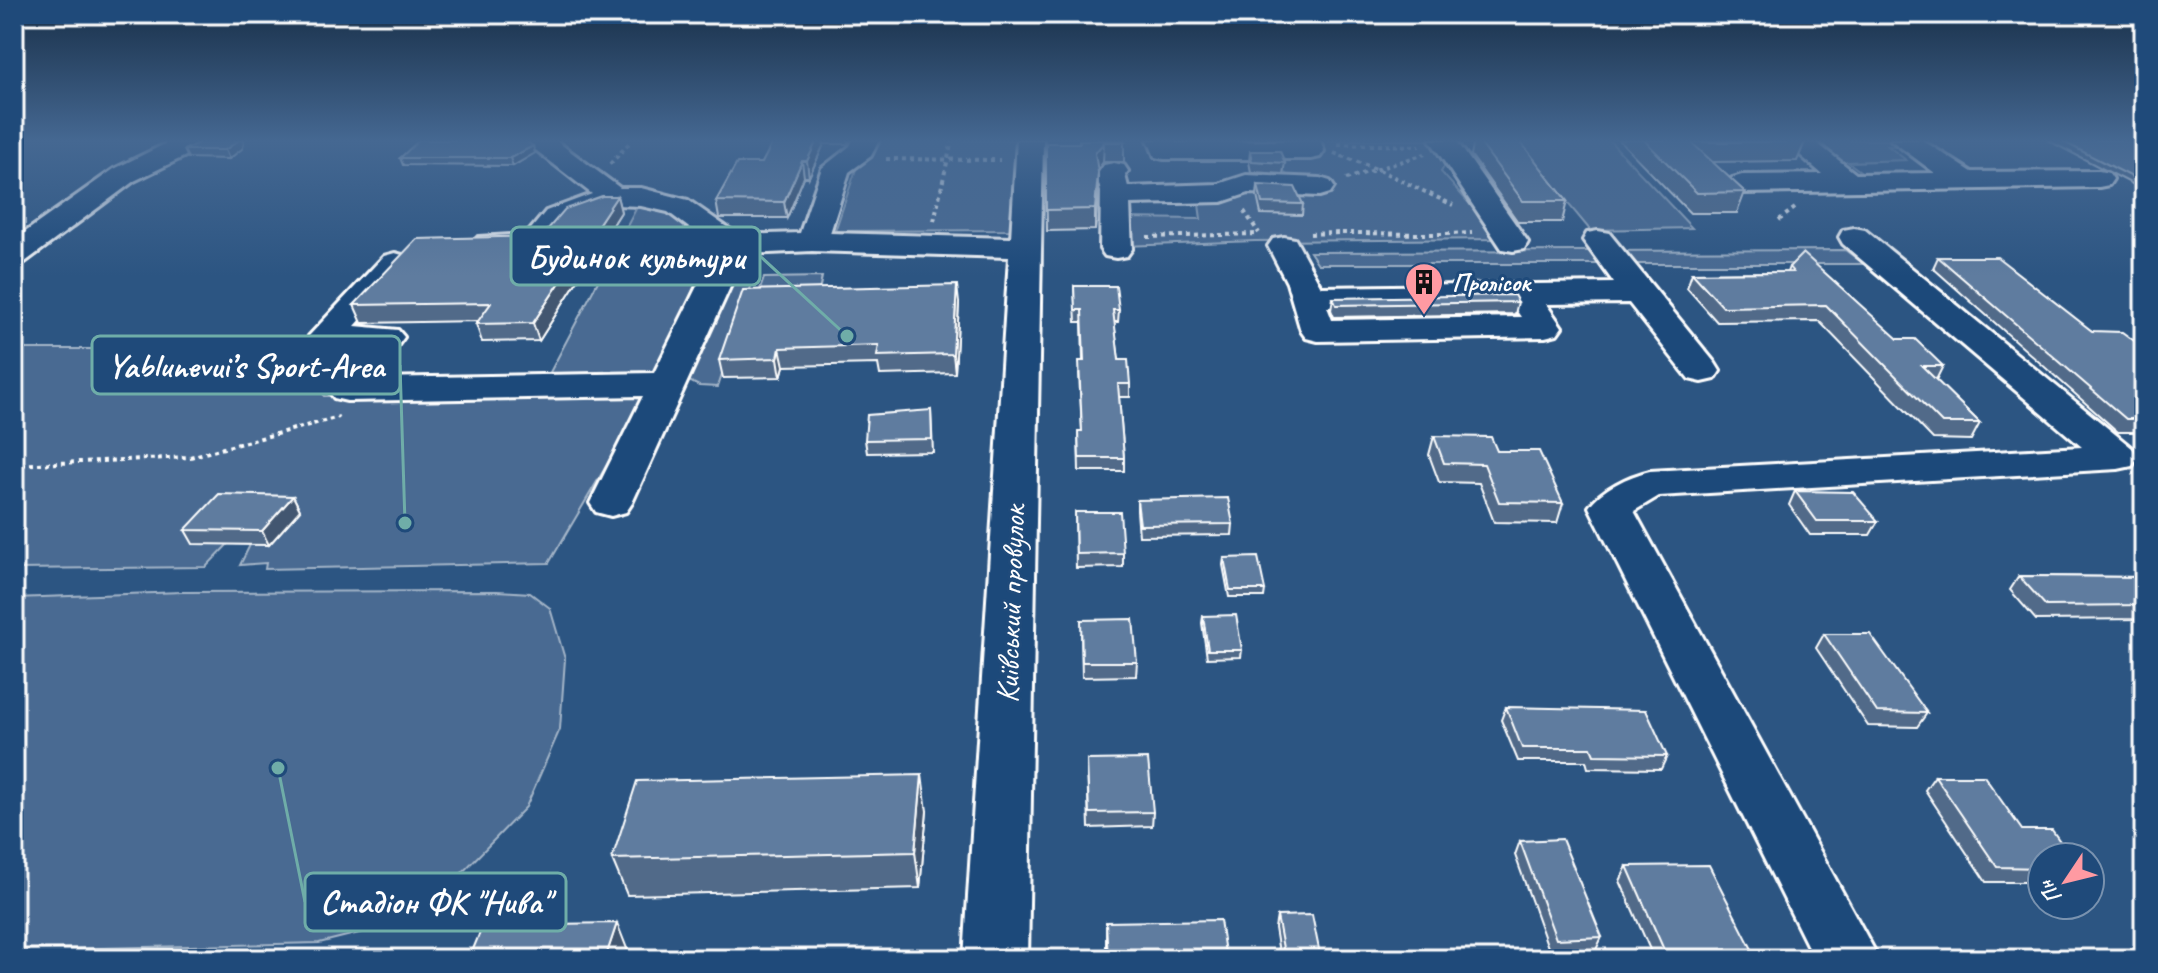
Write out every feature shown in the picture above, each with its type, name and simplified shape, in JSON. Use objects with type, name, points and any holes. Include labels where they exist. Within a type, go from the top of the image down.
[{"type":"street","points":[[14,255],[108,185]]},
{"type":"street","points":[[600,185],[613,196]]},
{"type":"street","points":[[812,242],[830,185]]},
{"type":"street","name":"Київський провулок","points":[[996,959],[1028,185]]},
{"type":"street","points":[[1113,185],[1116,243]]},
{"type":"street","points":[[1115,196],[1222,193],[1242,185]]},
{"type":"street","points":[[1281,185],[1320,187]]},
{"type":"street","points":[[1480,185],[1510,237]]},
{"type":"street","points":[[665,384],[347,390],[386,337],[327,336],[413,244],[536,243],[557,217],[613,196],[641,197],[678,206],[733,245],[812,242],[1025,248]]},
{"type":"street","points":[[1854,237],[2131,458]]},
{"type":"street","points":[[1285,238],[1318,331],[1545,327],[1522,294],[1638,293]]},
{"type":"street","points":[[1598,240],[1702,371]]},
{"type":"street","points":[[611,503],[733,245]]},
{"type":"street","points":[[1847,959],[1610,507],[1650,484],[2131,458]]},
{"type":"path","points":[[923,245],[932,230],[942,185]]},
{"type":"path","points":[[1320,187],[1326,185]]},
{"type":"path","points":[[1412,185],[1453,205]]},
{"type":"path","points":[[1116,243],[1285,238],[1360,231],[1407,236],[1510,237]]},
{"type":"path","points":[[14,465],[190,457],[341,416]]},
{"type":"shaded area","points":[[851,185],[1013,185],[1010,230],[835,231]]},
{"type":"shaded area","points":[[1289,185],[1453,185],[1501,239],[1255,241],[1125,246],[1121,218],[1201,219],[1198,197]]},
{"type":"shaded area","points":[[1553,185],[1652,185],[1692,228],[1590,230]]},
{"type":"shaded area","points":[[637,207],[673,209],[714,242],[655,376],[547,378]]},
{"type":"shaded area","points":[[1845,250],[1864,264],[1318,264],[1310,252]]},
{"type":"shaded area","points":[[760,259],[718,387],[699,386],[683,378],[733,269]]},
{"type":"shaded area","points":[[822,277],[818,296],[758,295],[764,278]]},
{"type":"shaded area","points":[[21,349],[352,349],[322,384],[324,396],[651,390],[549,563],[265,569],[266,563],[240,565],[250,545],[228,544],[206,567],[14,569],[14,354]]},
{"type":"shaded area","points":[[182,592],[530,593],[550,608],[565,659],[560,729],[526,807],[453,882],[383,927],[319,943],[14,950],[14,598]]},
{"type":"building","points":[[725,185],[791,185],[784,202],[716,201]]},
{"type":"building","points":[[1046,185],[1097,185],[1095,209],[1046,210]]},
{"type":"building","points":[[1258,185],[1295,187],[1303,204],[1262,203]]},
{"type":"building","points":[[1511,185],[1555,185],[1567,201],[1523,201]]},
{"type":"building","points":[[1689,185],[1738,185],[1745,192],[1697,193]]},
{"type":"building","points":[[602,196],[617,196],[533,323],[476,324],[491,303],[354,305],[417,239],[542,236],[565,209]]},
{"type":"building","points":[[1803,253],[1898,339],[1915,339],[1943,366],[1922,366],[1980,423],[1942,423],[1826,305],[1723,307],[1692,273],[1793,272],[1789,267]]},
{"type":"building","points":[[1938,257],[1997,257],[2092,331],[2122,332],[2144,348],[2144,419],[2126,419]]},
{"type":"building","points":[[957,285],[953,354],[877,356],[879,345],[780,348],[778,358],[719,360],[743,290]]},
{"type":"building","points":[[1074,286],[1116,286],[1119,310],[1113,310],[1119,360],[1128,360],[1130,384],[1118,384],[1124,458],[1079,458],[1078,431],[1082,431],[1079,361],[1084,361],[1082,310],[1075,310]]},
{"type":"building","points":[[1514,295],[1518,302],[1336,305],[1333,298]]},
{"type":"building","points":[[931,410],[932,439],[865,440],[867,415]]},
{"type":"building","points":[[1434,436],[1491,437],[1497,451],[1539,451],[1563,503],[1499,502],[1484,464],[1444,463]]},
{"type":"building","points":[[1795,491],[1853,492],[1878,521],[1817,521]]},
{"type":"building","points":[[219,494],[293,496],[262,531],[185,530]]},
{"type":"building","points":[[1228,498],[1233,524],[1140,525],[1137,500]]},
{"type":"building","points":[[1075,512],[1120,512],[1123,553],[1076,554]]},
{"type":"building","points":[[1258,557],[1265,590],[1230,590],[1224,558]]},
{"type":"building","points":[[2019,576],[2144,577],[2144,605],[2046,606]]},
{"type":"building","points":[[1236,615],[1242,650],[1208,650],[1203,616]]},
{"type":"building","points":[[1133,619],[1137,662],[1082,662],[1081,620]]},
{"type":"building","points":[[1824,634],[1870,634],[1927,713],[1877,712]]},
{"type":"building","points":[[1506,707],[1646,710],[1667,756],[1594,755],[1591,748],[1522,748]]},
{"type":"building","points":[[1148,759],[1153,812],[1089,813],[1087,760]]},
{"type":"building","points":[[922,775],[915,852],[612,859],[637,781]]},
{"type":"building","points":[[1935,776],[1984,776],[2022,830],[2052,830],[2060,841],[2026,841],[2026,868],[1997,867]]},
{"type":"building","points":[[1562,839],[1602,937],[1556,939],[1520,841]]},
{"type":"building","points":[[1709,865],[1757,959],[1668,959],[1627,866]]},
{"type":"building","points":[[1312,915],[1321,959],[1285,959],[1277,916]]},
{"type":"building","points":[[1220,920],[1226,959],[1108,959],[1106,922]]},
{"type":"building","points":[[617,923],[605,959],[469,959],[483,925]]},
{"type":"building","points":[[2104,951],[2110,959],[2063,959],[2059,953]]},
{"type":"place","name":"Пролісок","points":[[1424,316]]},
{"type":"place","name":"Будинок культури","points":[[847,336]]},
{"type":"place","name":"Yablunevui’s Sport-Area","points":[[405,523]]},
{"type":"place","name":"Стадіон ФК \"Нива\"","points":[[278,768]]}]
